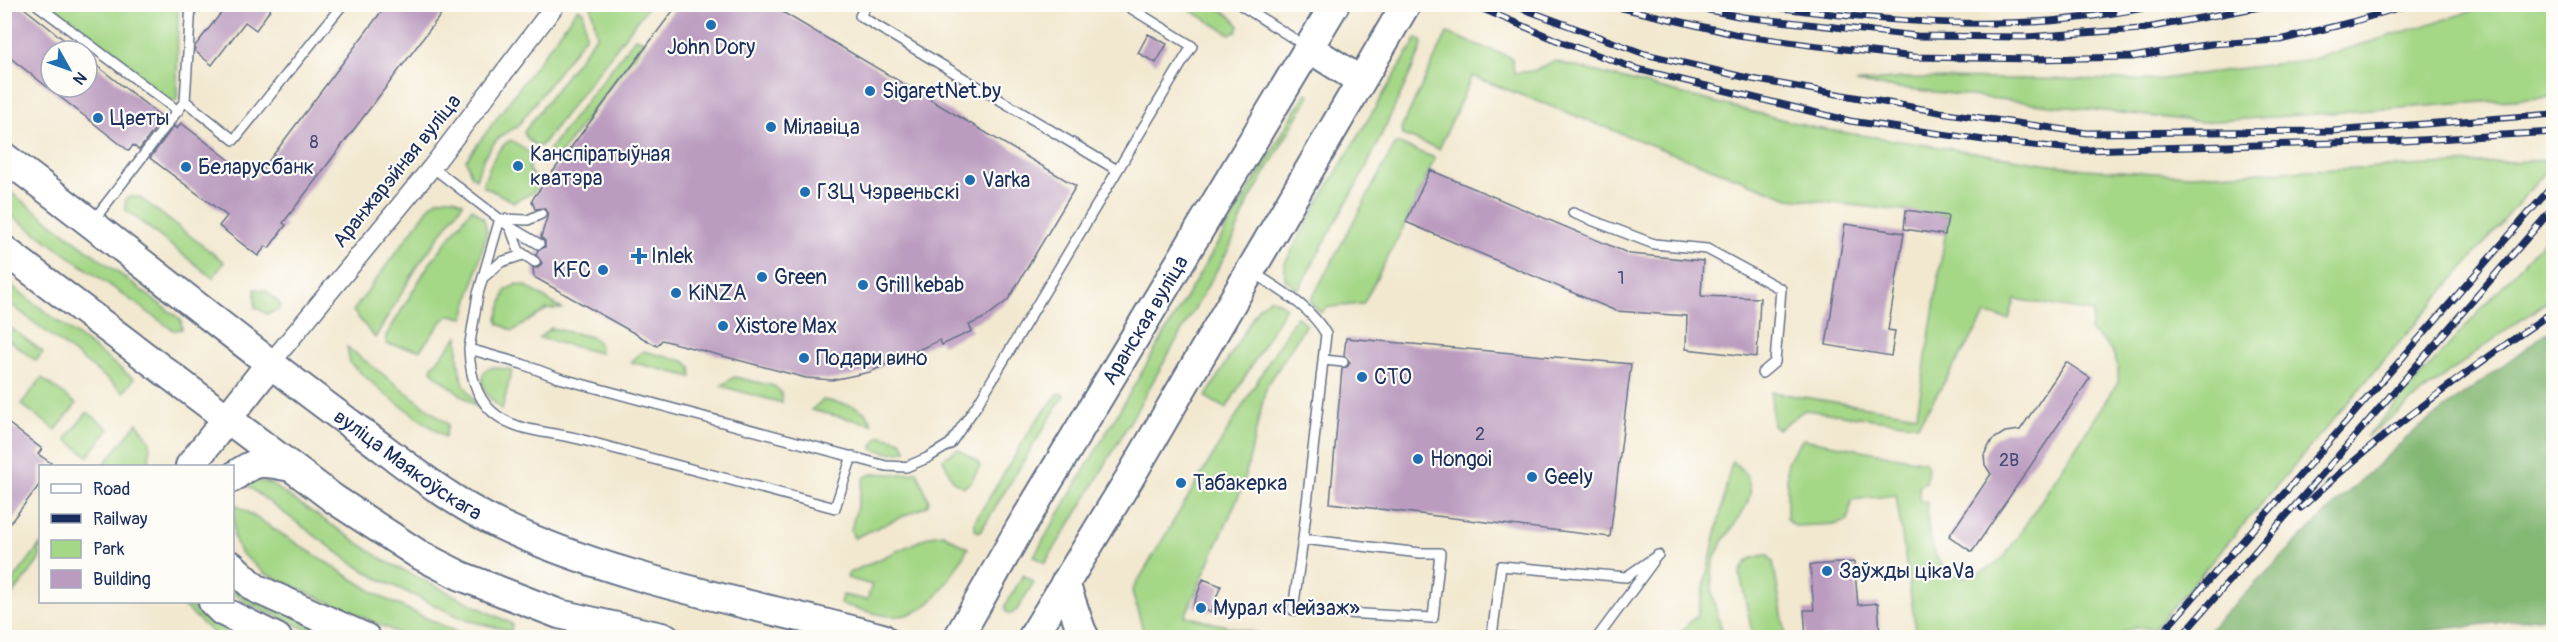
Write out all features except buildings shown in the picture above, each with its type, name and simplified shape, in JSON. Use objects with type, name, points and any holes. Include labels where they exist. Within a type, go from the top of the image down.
[{"type":"main road","name":"Аранская вуліца","points":[[958,638],[1019,530],[1335,4]]},
{"type":"main road","points":[[1032,638],[1129,479],[1406,4]]},
{"type":"main road","points":[[1309,48],[1361,81]]},
{"type":"main road","name":"вуліца Маякоўскага","points":[[4,156],[92,222],[270,364],[455,500],[495,522],[620,570],[882,638]]},
{"type":"main road","points":[[4,250],[334,499],[399,542],[460,576],[559,614],[666,638]]},
{"type":"main road","points":[[191,465],[270,364]]},
{"type":"main road","points":[[234,476],[248,466],[259,462],[293,468]]},
{"type":"main road","points":[[234,568],[255,588],[366,638]]},
{"type":"main road","points":[[1065,584],[1080,630],[1085,638]]},
{"type":"main road","points":[[214,603],[222,611],[276,638]]},
{"type":"street","name":"Аранжарэйная вуліца","points":[[270,364],[432,167],[556,4]]},
{"type":"lane","points":[[36,4],[178,111]]},
{"type":"lane","points":[[92,222],[184,101],[191,4]]},
{"type":"lane","points":[[184,101],[234,140],[343,4]]},
{"type":"lane","points":[[867,4],[860,16],[1117,171]]},
{"type":"lane","points":[[469,349],[522,364],[559,378],[885,466],[906,467],[927,459],[950,444],[977,405],[1192,46],[1124,4]]},
{"type":"lane","points":[[1239,4],[1309,48]]},
{"type":"lane","points":[[432,167],[510,227],[539,243]]},
{"type":"lane","points":[[1574,213],[1654,244],[1707,249],[1781,289],[1775,362],[1762,373]]},
{"type":"lane","points":[[500,219],[528,220],[542,214]]},
{"type":"lane","points":[[500,219],[483,278],[469,349],[474,386],[485,404],[498,416],[512,424],[579,439],[835,508],[852,456]]},
{"type":"lane","points":[[510,227],[519,251],[535,262]]},
{"type":"lane","points":[[483,278],[501,262],[523,255]]},
{"type":"lane","points":[[1249,270],[1297,301],[1321,324],[1326,334],[1293,610],[1433,618],[1440,553],[1419,553],[1303,539]]},
{"type":"lane","points":[[1323,360],[1343,362]]},
{"type":"lane","points":[[1518,638],[1492,636],[1501,566],[1626,578],[1658,555],[1597,638]]},
{"type":"green space","points":[[45,5],[178,5],[177,99],[173,103],[99,46],[99,39],[89,39]]},
{"type":"green space","points":[[591,5],[649,5],[541,146],[536,145],[528,140],[524,132],[597,35]]},
{"type":"green space","points":[[1181,5],[1205,6],[1221,10],[1234,19],[1239,26],[1237,32],[1230,34]]},
{"type":"green space","points":[[2492,5],[2553,5],[2553,97],[2202,122],[1855,83],[1902,78],[2154,80],[2313,59]]},
{"type":"green space","points":[[578,8],[583,11],[586,35],[517,127],[501,136],[490,148],[476,179],[471,175],[466,160]]},
{"type":"green space","points":[[1447,33],[1512,58],[1514,73],[1533,71],[1554,61],[1815,128],[2083,169],[2190,175],[2553,160],[2553,163],[2154,629],[2129,629],[2117,638],[1912,637],[1915,625],[1896,495],[1851,500],[1848,521],[1837,524],[1795,526],[1787,519],[1787,461],[1803,439],[1925,462],[1928,467],[1926,482],[1919,485],[1919,500],[1927,502],[1931,541],[1936,556],[1944,568],[1955,575],[1969,576],[1985,570],[2005,556],[2118,383],[2116,359],[2113,353],[2104,341],[2090,331],[2093,312],[2015,299],[2009,319],[1986,314],[1918,425],[1805,410],[1778,429],[1773,426],[1771,392],[1917,415],[1948,216],[1789,198],[1472,76],[1439,149],[1403,135],[1401,129]]},
{"type":"green space","points":[[635,38],[645,41],[554,162],[548,156],[548,151]]},
{"type":"green space","points":[[1417,38],[1422,41],[1421,50],[1368,164],[1298,290],[1285,279],[1285,263],[1318,203]]},
{"type":"green space","points":[[1306,93],[1310,95],[1249,201],[1230,247],[1082,505],[1045,563],[1034,556]]},
{"type":"green space","points":[[511,140],[531,154],[529,170],[538,182],[534,192],[514,202],[483,186],[496,154]]},
{"type":"green space","points":[[1396,143],[1435,158],[1406,222],[1363,304],[1329,307],[1321,313],[1310,302]]},
{"type":"green space","points":[[5,188],[181,320],[182,329],[173,330],[5,211]]},
{"type":"green space","points":[[129,197],[139,197],[224,262],[213,278],[126,210],[125,202]]},
{"type":"green space","points":[[454,198],[463,203],[417,267],[375,338],[353,311],[431,205],[437,200]]},
{"type":"green space","points":[[472,208],[484,219],[487,232],[464,318],[450,315],[443,320],[420,350],[386,344],[386,336],[428,266]]},
{"type":"green space","points":[[2553,230],[2553,297],[2472,355],[2366,437]]},
{"type":"green space","points":[[5,281],[134,379],[124,392],[5,300]]},
{"type":"green space","points":[[517,284],[526,286],[562,309],[547,309],[513,331],[499,324],[497,319],[506,290]]},
{"type":"green space","points":[[255,289],[266,291],[281,305],[278,310],[267,314],[255,307]]},
{"type":"green space","points":[[1269,299],[1286,307],[1226,409],[1206,397],[1258,308]]},
{"type":"green space","points":[[1296,316],[1306,324],[1266,388],[1243,486],[1185,616],[1272,637],[1145,637],[1132,591]]},
{"type":"green space","points":[[4,323],[43,352],[36,361],[5,337]]},
{"type":"green space","points":[[551,328],[592,337],[599,343],[600,353],[539,338]]},
{"type":"green space","points":[[2553,328],[2553,616],[2375,637],[2202,637],[2330,509],[2412,433]]},
{"type":"green space","points":[[458,336],[461,377],[469,394],[483,412],[433,373],[431,368]]},
{"type":"green space","points":[[347,347],[448,424],[445,437],[386,395],[350,363]]},
{"type":"green space","points":[[643,351],[684,361],[691,367],[692,377],[631,362]]},
{"type":"green space","points":[[493,367],[512,370],[502,410],[483,387],[485,370]]},
{"type":"green space","points":[[734,377],[774,386],[781,392],[782,403],[721,386]]},
{"type":"green space","points":[[42,378],[76,404],[56,430],[21,404]]},
{"type":"green space","points":[[1059,393],[1064,395],[980,532],[975,530],[975,521],[1034,424]]},
{"type":"green space","points":[[823,400],[859,409],[865,412],[872,424],[811,410]]},
{"type":"green space","points":[[87,412],[109,429],[88,456],[66,439]]},
{"type":"green space","points":[[137,423],[150,441],[149,465],[104,465]]},
{"type":"green space","points":[[878,437],[901,441],[907,451],[890,453],[872,449]]},
{"type":"green space","points":[[958,449],[976,460],[980,466],[970,483],[963,487],[953,481],[943,459]]},
{"type":"green space","points":[[1732,461],[1745,474],[1750,486],[1749,499],[1718,550],[1713,565],[1712,592],[1724,637],[1676,637],[1698,614]]},
{"type":"green space","points":[[917,471],[929,501],[927,506],[854,538],[851,530],[864,478],[875,474],[902,474]]},
{"type":"green space","points":[[257,481],[269,483],[387,562],[512,624],[511,631],[466,620],[379,579],[352,563],[245,484]]},
{"type":"green space","points":[[234,504],[381,597],[467,637],[407,637],[264,573],[240,552],[234,537]]},
{"type":"green space","points":[[943,534],[968,548],[946,583],[928,604],[904,615],[889,616],[840,604],[842,595],[867,600],[872,585],[847,578],[849,573],[930,536]]},
{"type":"green space","points":[[39,546],[39,560],[5,605],[5,591]]},
{"type":"green space","points":[[1768,555],[1773,562],[1786,637],[1753,637],[1740,574],[1750,559]]},
{"type":"green space","points":[[1023,575],[1034,582],[1017,610],[1011,614],[1006,612],[1005,606]]},
{"type":"green space","points":[[234,584],[337,637],[324,637],[245,602],[234,594]]},
{"type":"green space","points":[[180,603],[188,603],[204,618],[236,637],[220,637]]},
{"type":"railway","points":[[1471,4],[1561,42],[1637,69],[1850,121],[1991,141],[2084,150],[2403,141],[2554,132]]},
{"type":"railway","points":[[1510,4],[1645,54],[1752,79],[1940,112],[2087,133],[2333,131],[2554,114]]},
{"type":"railway","points":[[1605,4],[1738,35],[1810,45],[1915,57],[2034,59],[2132,57],[2211,44],[2280,40],[2411,4]]},
{"type":"railway","points":[[1679,4],[1743,17],[1917,36],[2026,37],[2141,29],[2276,4]]},
{"type":"railway","points":[[1754,4],[1827,14],[1976,23],[2065,20],[2167,4]]},
{"type":"railway","points":[[2158,638],[2554,184]]},
{"type":"railway","points":[[2180,638],[2554,207]]},
{"type":"railway","points":[[2301,508],[2361,455],[2424,405],[2554,311]]},
{"type":"place","name":"John Dory","points":[[711,25]]},
{"type":"place","name":"SigaretNet.by","points":[[870,91]]},
{"type":"place","name":"Цветы","points":[[98,118]]},
{"type":"place","name":"Мілавіца","points":[[771,127]]},
{"type":"place","name":"Канспіратыўная кватэра","points":[[518,166]]},
{"type":"place","name":"Беларусбанк","points":[[186,167]]},
{"type":"place","name":"Varka","points":[[970,180]]},
{"type":"place","name":"ГЗЦ Чэрвеньскі","points":[[805,192]]},
{"type":"place","name":"Inlek","points":[[639,256]]},
{"type":"place","name":"KFC","points":[[603,270]]},
{"type":"place","name":"Green","points":[[762,277]]},
{"type":"place","name":"Grill kebab","points":[[863,285]]},
{"type":"place","name":"KiNZA","points":[[676,293]]},
{"type":"place","name":"Xistore Max","points":[[723,326]]},
{"type":"place","name":"Подари вино","points":[[804,358]]},
{"type":"place","name":"СТО","points":[[1362,377]]},
{"type":"place","name":"Hongoi","points":[[1418,459]]},
{"type":"place","name":"Geely","points":[[1532,477]]},
{"type":"place","name":"Табакерка","points":[[1181,483]]},
{"type":"place","name":"Заўжды цікаVа","points":[[1827,571]]},
{"type":"place","name":"Мурал «Пейзаж»","points":[[1201,608]]}]
